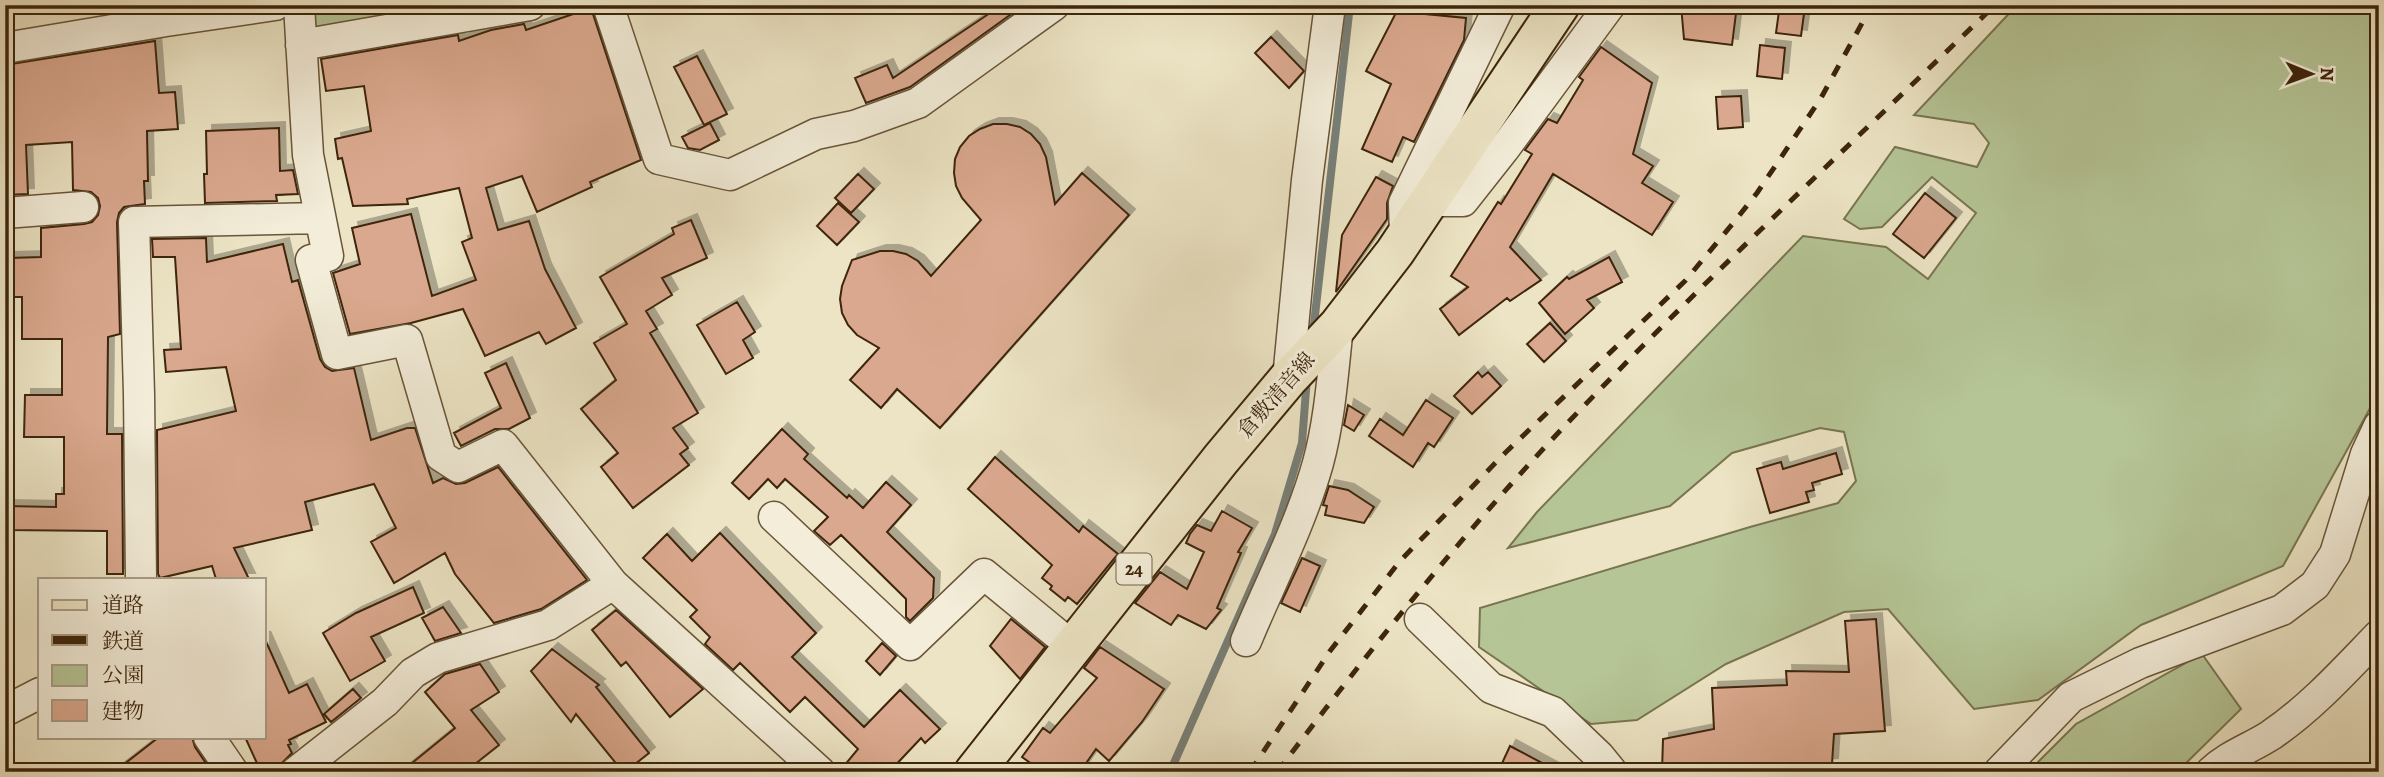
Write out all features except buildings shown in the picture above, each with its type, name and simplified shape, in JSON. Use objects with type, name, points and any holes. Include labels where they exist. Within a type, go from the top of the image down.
[{"type":"main road","name":"倉敷清音線","points":[[974,772],[1221,459],[1333,331],[1430,201],[1560,5]]},
{"type":"street","points":[[5,48],[165,13],[275,5]]},
{"type":"street","points":[[299,5],[308,155],[328,256],[311,260],[337,354],[407,340],[441,456],[458,467],[503,444],[613,584],[807,768]]},
{"type":"street","points":[[301,45],[530,5]]},
{"type":"street","points":[[608,5],[659,159],[730,175],[816,134],[854,126],[918,103],[1054,5]]},
{"type":"street","points":[[1293,374],[1307,180],[1330,5]]},
{"type":"street","points":[[1405,236],[1404,203],[1500,5]]},
{"type":"street","points":[[1430,201],[1463,201],[1610,5]]},
{"type":"street","points":[[5,213],[83,207]]},
{"type":"street","points":[[141,578],[134,222],[320,218]]},
{"type":"street","points":[[1246,642],[1317,463],[1328,414],[1333,331]]},
{"type":"street","points":[[1999,772],[2071,697],[2140,663],[2282,610],[2315,585],[2335,554],[2367,454],[2379,426]]},
{"type":"street","points":[[774,517],[910,645],[984,574],[1073,646]]},
{"type":"street","points":[[296,772],[385,702],[413,673],[429,663],[548,625],[613,584]]},
{"type":"street","points":[[1420,619],[1491,688],[1553,712],[1600,756],[1612,772]]},
{"type":"street","points":[[2211,772],[2224,759],[2271,735],[2335,682],[2379,635]]},
{"type":"street","points":[[5,711],[38,694]]},
{"type":"street","points":[[210,738],[233,772]]},
{"type":"green space","points":[[310,5],[479,5],[313,29]]},
{"type":"green space","points":[[2017,5],[2379,5],[2379,392],[2283,566],[2141,625],[2038,700],[1974,709],[1888,609],[1844,612],[1726,664],[1637,720],[1591,724],[1479,647],[1480,608],[1838,503],[1856,481],[1844,432],[1820,428],[1732,453],[1670,506],[1508,548],[1537,512],[1803,236],[1886,247],[1928,279],[1976,213],[1932,177],[1882,227],[1860,229],[1844,219],[1895,147],[1977,167],[1989,143],[1974,124],[1914,115]]},
{"type":"green space","points":[[2202,654],[2241,709],[2177,772],[2028,772],[2076,724]]},
{"type":"waterway","points":[[1313,333],[1350,5]]},
{"type":"waterway","points":[[1170,772],[1275,534],[1302,443],[1307,377]]},
{"type":"railway","points":[[1250,772],[1330,651],[1400,561],[1506,452],[1685,281],[1734,222],[1757,193],[1821,98],[1872,5]]},
{"type":"railway","points":[[1277,772],[1423,587],[1499,498],[1579,411],[1785,206],[1995,5]]}]
